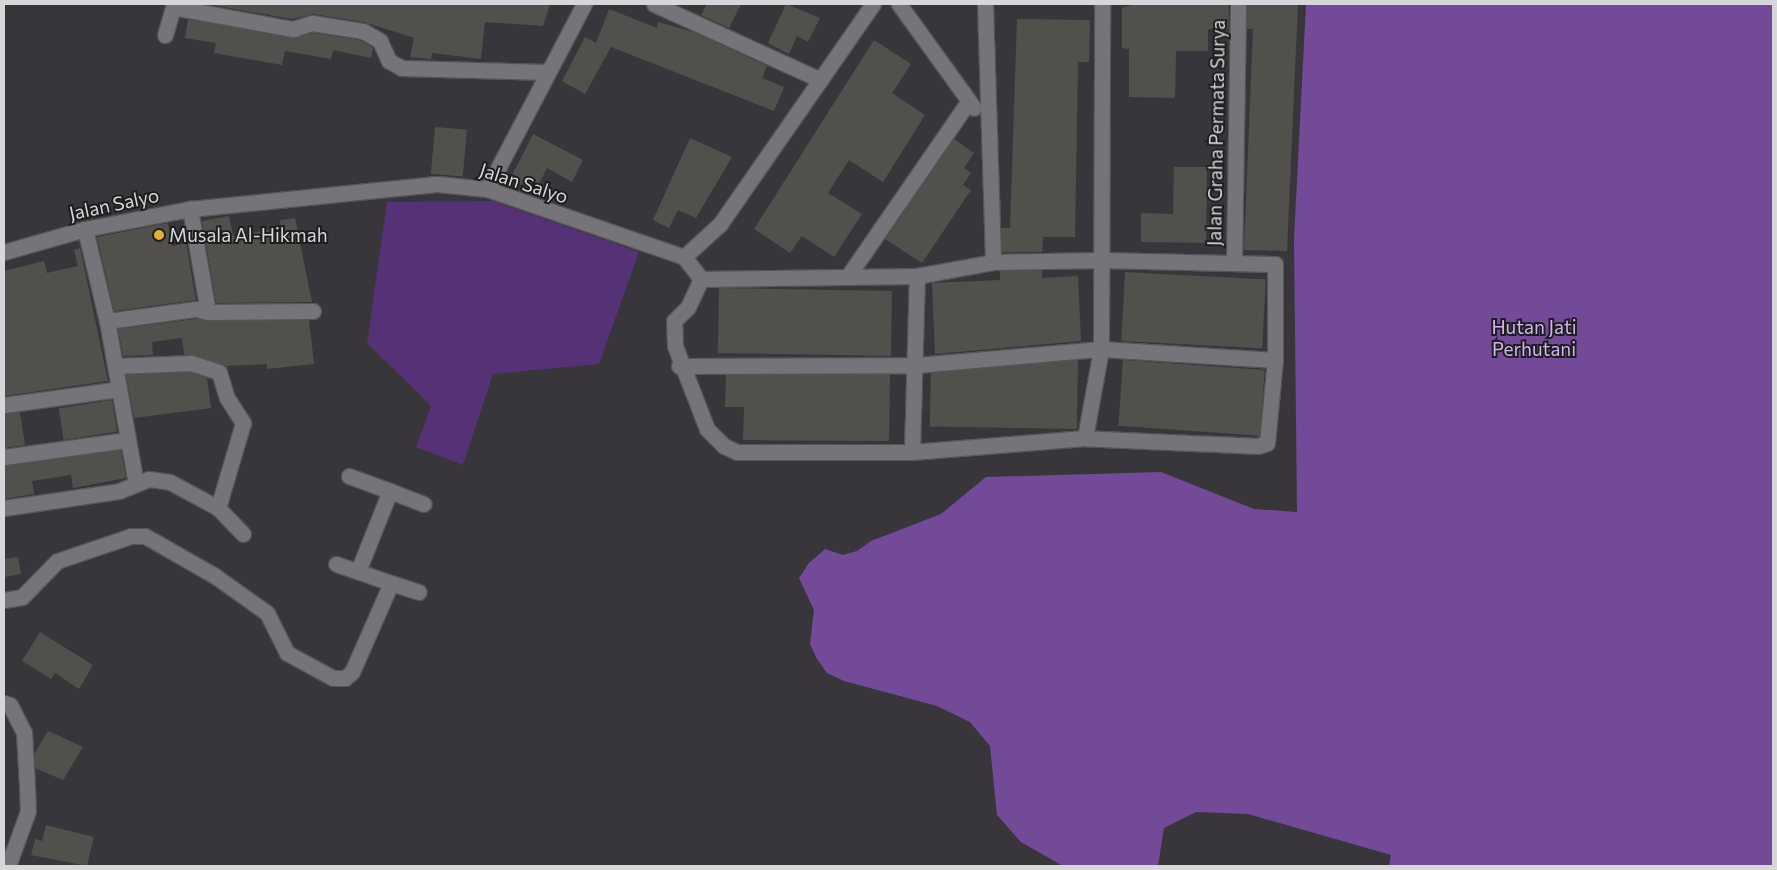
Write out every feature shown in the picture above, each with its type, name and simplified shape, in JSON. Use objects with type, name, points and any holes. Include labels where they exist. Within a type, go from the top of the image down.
[{"type":"street","points":[[487,189],[584,4]]},
{"type":"street","points":[[654,4],[821,80]]},
{"type":"street","points":[[701,279],[684,257],[720,224],[873,4]]},
{"type":"street","points":[[899,4],[968,102],[987,120]]},
{"type":"street","points":[[985,4],[987,120],[993,176],[993,262]]},
{"type":"street","name":"Jalan Graha Permata Surya","points":[[1234,262],[1238,4]]},
{"type":"street","points":[[165,35],[173,5],[293,29],[312,23],[363,31],[380,41],[389,61],[402,68],[547,72]]},
{"type":"street","points":[[1085,438],[1101,349],[1100,260],[1103,5]]},
{"type":"street","points":[[848,276],[968,102]]},
{"type":"street","name":"Jalan Salyo","points":[[4,252],[85,229],[190,209],[437,184],[487,189],[684,257]]},
{"type":"street","points":[[190,209],[208,312]]},
{"type":"street","points":[[85,229],[108,321],[127,440],[136,483]]},
{"type":"street","name":"Jalan Graha Permata Surya","points":[[1100,260],[1275,264],[1275,360],[1270,439],[1263,445],[1085,438],[912,452],[737,452],[724,446],[707,429],[679,366],[674,321],[688,307],[701,279],[916,276],[993,262],[1100,260]]},
{"type":"street","points":[[912,452],[917,365],[916,276]]},
{"type":"street","points":[[108,321],[196,309],[208,312],[313,311]]},
{"type":"street","points":[[679,366],[917,365],[1101,349],[1275,360]]},
{"type":"street","points":[[116,366],[190,363],[220,372],[227,398],[243,423],[218,508]]},
{"type":"street","points":[[4,405],[119,389]]},
{"type":"street","points":[[4,458],[127,440]]},
{"type":"street","points":[[349,476],[424,504]]},
{"type":"street","points":[[4,508],[119,491],[149,479],[170,482],[218,508],[243,534]]},
{"type":"street","points":[[358,571],[390,491]]},
{"type":"street","points":[[4,600],[22,597],[57,561],[131,536],[145,536],[267,613],[287,653],[333,678],[345,678],[352,672],[391,583]]},
{"type":"street","points":[[336,564],[419,592]]},
{"type":"street","points":[[4,703],[10,705],[24,732],[28,811],[8,866]]},
{"type":"shaded area","points":[[493,201],[639,252],[599,364],[493,374],[463,465],[416,447],[431,406],[367,343],[387,202]]},
{"type":"green space","name":"Hutan Jati Perhutani","points":[[1306,4],[1773,4],[1773,866],[1389,866],[1391,855],[1248,814],[1196,812],[1164,828],[1158,866],[1063,866],[1021,842],[997,815],[990,746],[970,722],[937,706],[844,681],[827,673],[817,659],[810,644],[814,610],[799,578],[809,563],[825,549],[843,555],[857,551],[871,541],[941,514],[986,477],[1161,472],[1254,509],[1297,512],[1294,239]]},
{"type":"building","points":[[207,4],[550,4],[543,26],[485,22],[481,59],[432,53],[431,59],[410,57],[414,38],[364,22],[313,14],[292,19]]},
{"type":"building","points":[[707,4],[741,4],[729,28],[701,15]]},
{"type":"building","points":[[786,4],[820,18],[808,42],[797,36],[789,54],[768,43]]},
{"type":"building","points":[[1135,4],[1229,4],[1228,29],[1208,29],[1208,51],[1176,51],[1175,98],[1129,97],[1129,49],[1122,48],[1122,8]]},
{"type":"building","points":[[1247,4],[1298,4],[1287,251],[1244,250],[1253,29],[1247,29]]},
{"type":"building","points":[[609,9],[657,28],[658,22],[693,32],[767,66],[762,78],[784,87],[774,111],[611,47],[585,94],[562,81],[585,37],[596,43]]},
{"type":"building","points":[[188,19],[291,38],[313,33],[360,40],[373,48],[371,58],[333,50],[331,59],[285,51],[282,65],[214,53],[216,43],[185,38]]},
{"type":"building","points":[[1017,19],[1090,20],[1089,62],[1078,62],[1075,237],[1043,237],[1042,252],[1002,252],[1001,228],[1010,228]]},
{"type":"building","points":[[874,40],[911,64],[892,93],[925,115],[883,182],[849,160],[828,193],[862,214],[834,257],[802,236],[790,253],[754,229]]},
{"type":"building","points":[[435,127],[467,130],[463,177],[431,174]]},
{"type":"building","points":[[533,134],[583,160],[572,182],[547,168],[535,192],[510,179]]},
{"type":"building","points":[[690,138],[732,157],[696,218],[678,210],[669,228],[653,220]]},
{"type":"building","points":[[954,139],[974,153],[964,168],[971,173],[963,185],[971,190],[922,263],[885,239]]},
{"type":"building","points":[[1174,167],[1207,167],[1206,243],[1141,242],[1141,213],[1173,214]]},
{"type":"building","points":[[229,216],[233,236],[281,228],[280,220],[295,218],[312,302],[216,303],[202,221]]},
{"type":"building","points":[[168,223],[172,246],[186,243],[196,300],[114,311],[97,237]]},
{"type":"building","points":[[80,248],[108,381],[4,396],[4,271],[44,261],[47,273],[78,266],[74,250]]},
{"type":"building","points":[[1042,270],[1042,278],[1078,276],[1081,341],[935,354],[932,283],[1000,280],[1000,271]]},
{"type":"building","points":[[1125,272],[1266,279],[1262,348],[1121,341]]},
{"type":"building","points":[[719,288],[892,291],[891,356],[718,353]]},
{"type":"building","points":[[195,319],[309,320],[314,364],[267,369],[267,364],[226,366],[184,354],[182,338],[152,342],[153,355],[123,356],[118,329]]},
{"type":"building","points":[[931,357],[1078,360],[1077,429],[930,426]]},
{"type":"building","points":[[1123,360],[1265,370],[1260,436],[1118,426]]},
{"type":"building","points":[[190,372],[207,378],[211,408],[134,418],[126,375]]},
{"type":"building","points":[[890,374],[889,441],[743,440],[744,407],[725,407],[726,375]]},
{"type":"building","points":[[112,400],[117,432],[64,440],[59,408]]},
{"type":"building","points":[[20,412],[25,445],[4,448],[4,414]]},
{"type":"building","points":[[121,450],[126,478],[73,488],[71,475],[32,481],[34,494],[4,499],[4,466]]},
{"type":"building","points":[[18,557],[21,574],[4,577],[4,559]]},
{"type":"building","points":[[40,632],[93,665],[79,689],[55,673],[51,679],[22,661]]},
{"type":"building","points":[[48,731],[83,747],[63,780],[35,768],[35,753]]},
{"type":"building","points":[[46,825],[94,837],[87,866],[31,855],[35,839],[42,841]]},
{"type":"place","name":"Musala Al-Hikmah","points":[[159,235]]}]
